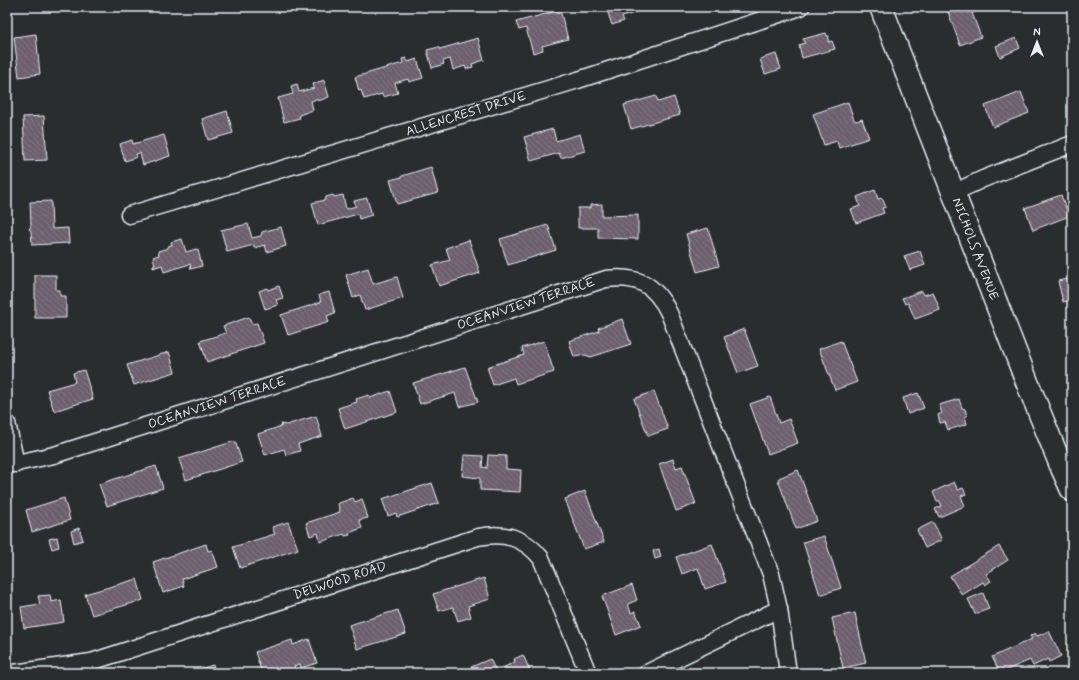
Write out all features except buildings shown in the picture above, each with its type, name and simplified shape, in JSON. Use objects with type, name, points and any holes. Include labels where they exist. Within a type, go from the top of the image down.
[{"type":"main road","name":"NICHOLS AVENUE","points":[[881,7],[1027,382],[1072,490]]},
{"type":"street","name":"ALLENCREST DRIVE","points":[[130,215],[578,80],[801,7]]},
{"type":"street","points":[[953,193],[983,179],[1072,144]]},
{"type":"street","name":"OCEANVIEW TERRACE","points":[[12,464],[54,455],[606,279],[625,278],[643,283],[651,288],[664,303],[669,313],[770,574],[779,609],[788,673]]},
{"type":"street","points":[[7,423],[12,464]]},
{"type":"street","name":"DELWOOD ROAD","points":[[14,673],[91,662],[470,539],[489,535],[504,536],[519,540],[531,547],[541,558],[588,673]]},
{"type":"street","points":[[647,673],[779,609]]}]
